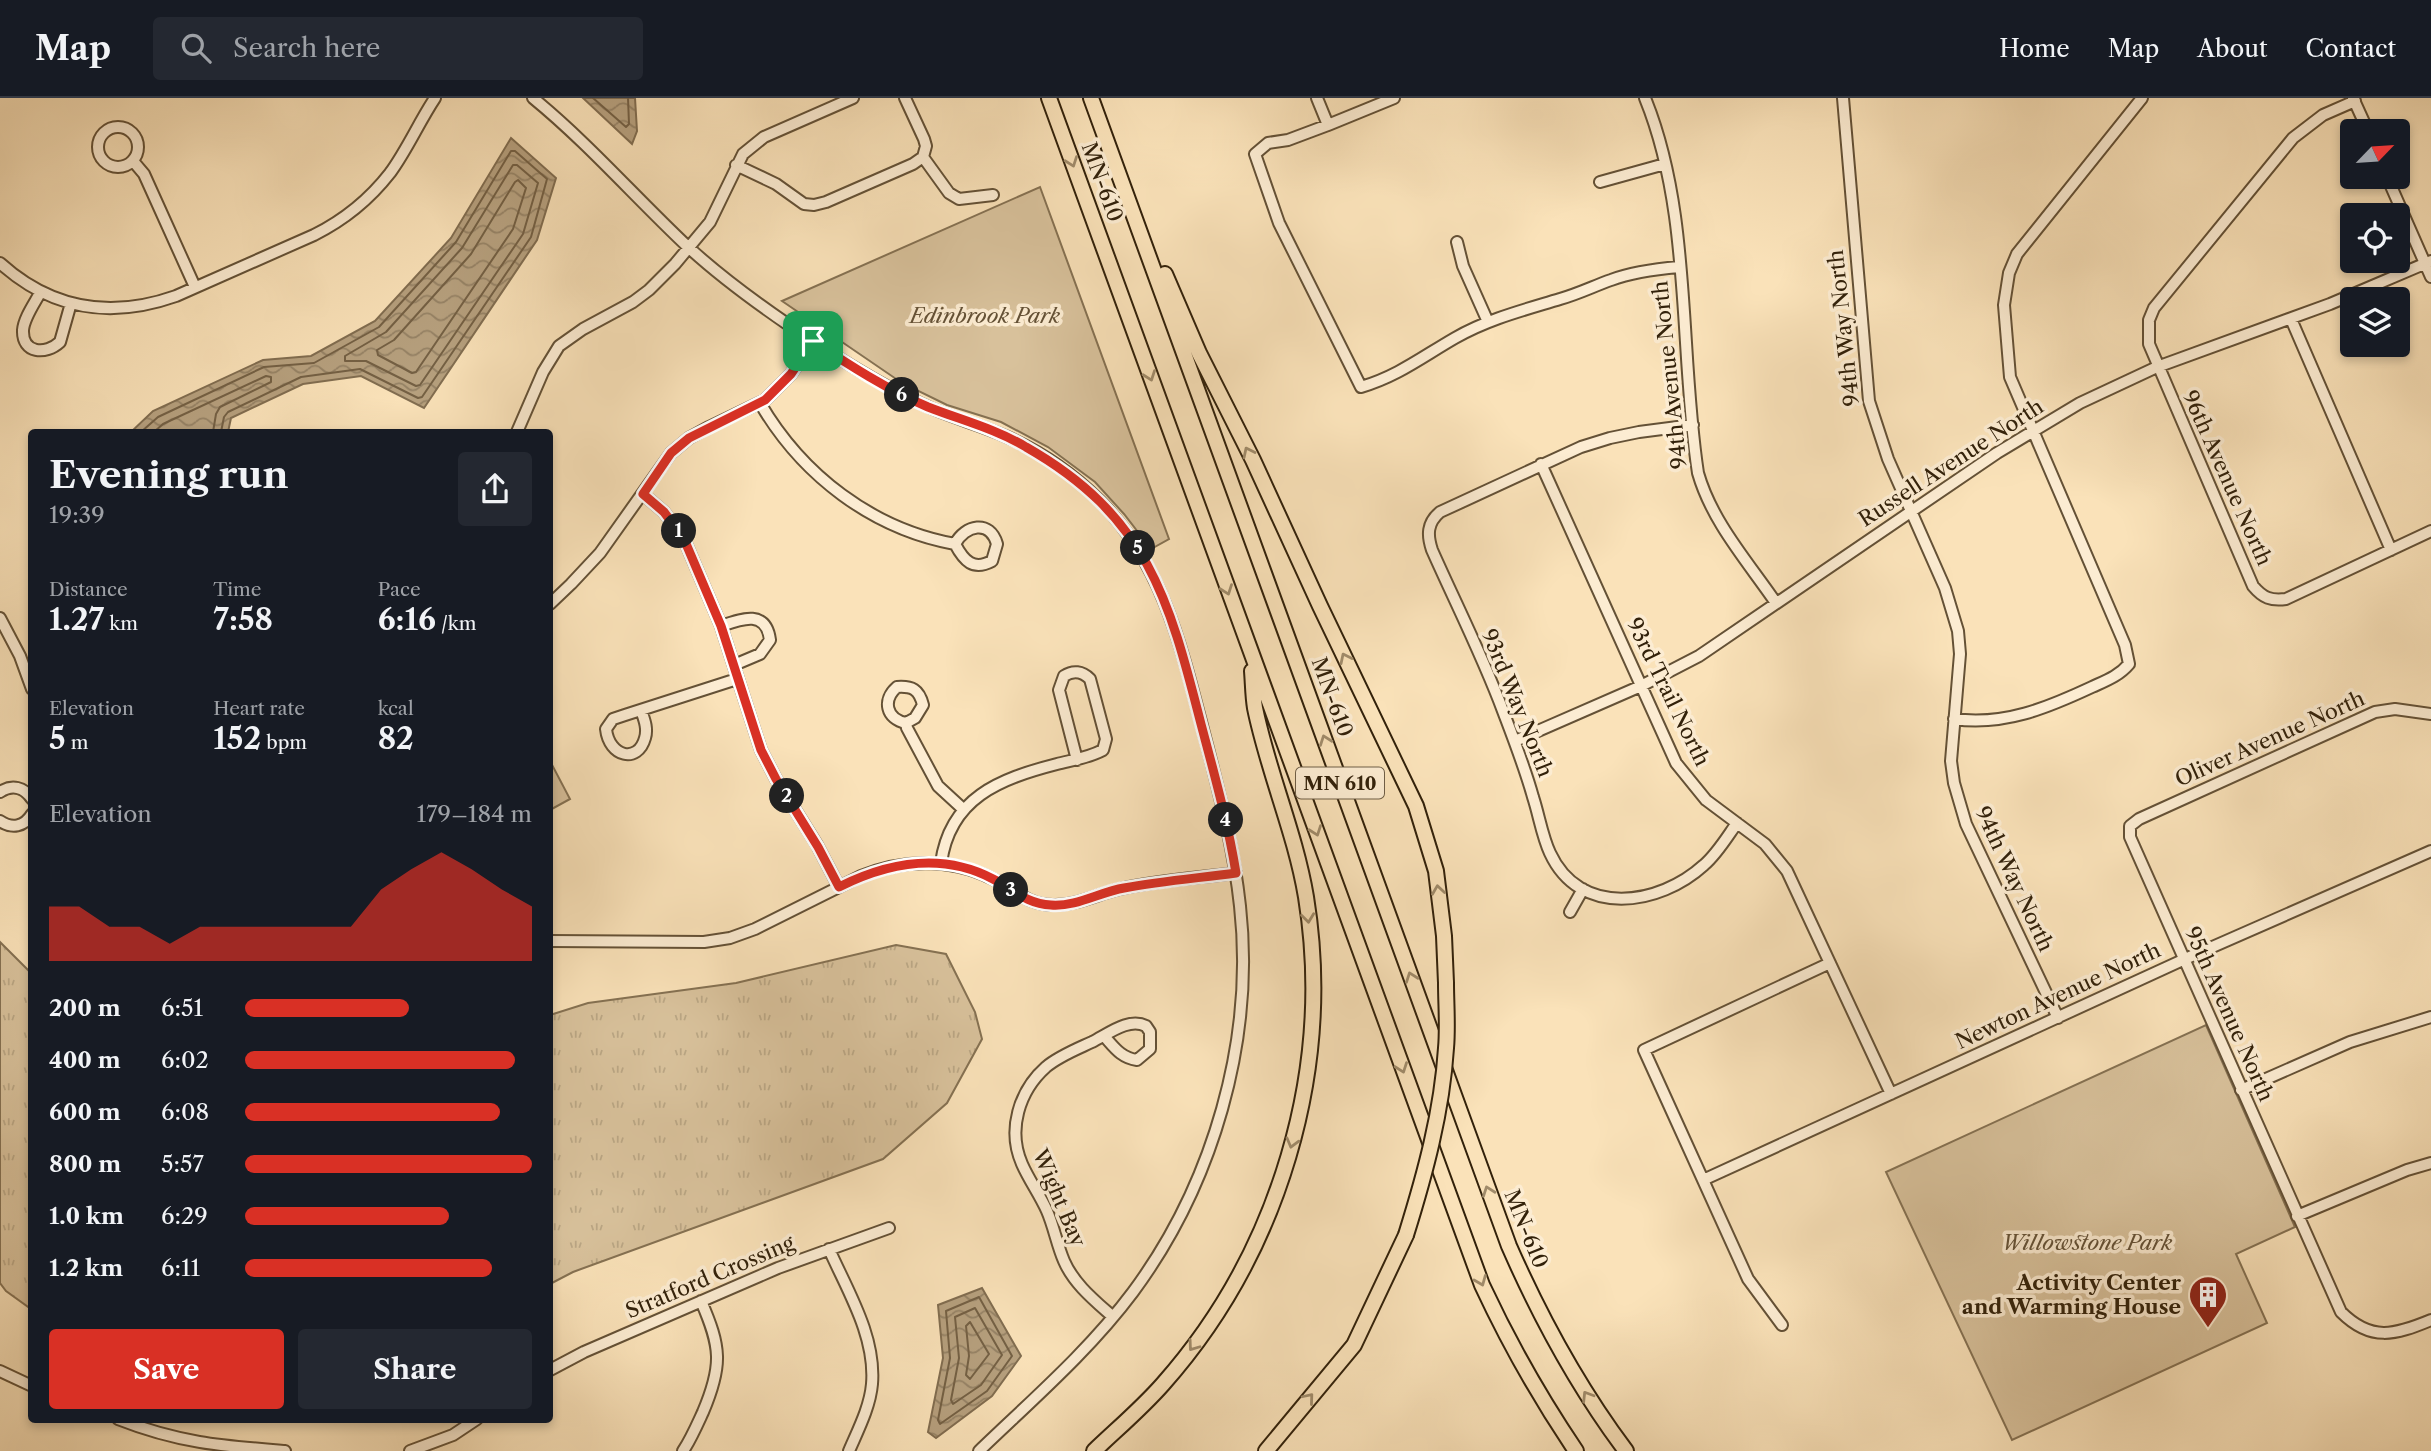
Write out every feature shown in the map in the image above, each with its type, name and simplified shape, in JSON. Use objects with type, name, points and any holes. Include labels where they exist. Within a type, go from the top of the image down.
[{"type":"highway","name":"MN-610","points":[[1049,98],[1482,1285],[1504,1333],[1531,1381],[1576,1451]]},
{"type":"highway","name":"MN-610","points":[[1091,98],[1509,1246],[1545,1324],[1569,1367],[1626,1451]]},
{"type":"highway","points":[[1097,98],[1162,267],[1199,353],[1253,460],[1416,806],[1436,871],[1444,936],[1447,1046],[1441,1100],[1426,1171],[1406,1235],[1353,1345],[1266,1451]]},
{"type":"highway","points":[[1094,1451],[1162,1385],[1237,1280],[1279,1186],[1305,1089],[1314,990],[1309,921],[1299,862],[1255,707],[1250,652]]},
{"type":"street","points":[[0,263],[40,293],[71,303],[104,309],[153,304],[336,223],[356,208],[391,172],[435,98]]},
{"type":"street","points":[[533,98],[690,248],[746,294],[813,341],[901,394],[1023,445],[1081,483],[1114,515],[1148,564],[1173,620],[1221,800],[1236,873],[1243,943],[1241,999],[1233,1060],[1219,1119],[1199,1175],[1173,1229],[1134,1291],[1081,1353],[979,1451]]},
{"type":"street","points":[[518,429],[543,372],[559,346],[633,302],[649,290],[690,248],[710,222],[743,154],[764,137],[853,98]]},
{"type":"street","points":[[736,165],[776,184],[804,204],[814,205],[923,158],[926,146],[924,139],[905,98]]},
{"type":"street","points":[[1317,98],[1328,125]]},
{"type":"street","points":[[1394,98],[1288,140],[1268,143],[1255,154],[1279,223],[1360,387],[1384,381],[1454,338],[1488,322],[1562,299],[1611,280],[1679,267]]},
{"type":"street","name":"94th Avenue North","points":[[1645,98],[1665,164],[1675,217],[1698,473],[1709,503],[1776,603]]},
{"type":"street","name":"94th Way North","points":[[1843,98],[1869,401],[1888,459],[1945,588],[1958,631],[1960,654],[1951,761],[1958,804],[2058,1018]]},
{"type":"street","points":[[1954,719],[1991,720],[2037,711],[2113,677],[2129,664],[2125,645],[2013,385],[2007,358],[2004,305],[2009,273],[2017,254],[2142,98]]},
{"type":"street","points":[[2354,99],[2363,119]]},
{"type":"street","name":"96th Avenue North","points":[[2354,99],[2308,124],[2293,138],[2154,308],[2148,332],[2151,353],[2253,586],[2268,599],[2286,599],[2391,550]]},
{"type":"street","points":[[923,158],[949,193],[959,200],[993,195]]},
{"type":"street","points":[[133,161],[144,174],[195,287]]},
{"type":"street","points":[[1600,182],[1665,164]]},
{"type":"street","points":[[2393,189],[2428,262],[2431,277]]},
{"type":"street","points":[[1458,242],[1462,266],[1488,322]]},
{"type":"street","name":"Russell Avenue North","points":[[1515,741],[1641,686],[1699,656],[2032,430],[2080,403],[2157,367],[2291,319],[2428,262]]},
{"type":"street","points":[[40,293],[23,326],[23,334],[32,349],[38,351],[46,351],[60,342],[71,303]]},
{"type":"street","points":[[2291,319],[2391,550],[2431,531]]},
{"type":"street","points":[[553,601],[600,553],[671,453],[689,438],[760,403],[785,381],[813,341]]},
{"type":"street","points":[[760,403],[785,441],[830,487],[884,521],[913,534],[955,544]]},
{"type":"street","points":[[1541,464],[1610,438],[1693,425]]},
{"type":"street","name":"93rd Way North","points":[[1541,464],[1448,508],[1434,517],[1428,535],[1432,550],[1499,699],[1550,854],[1560,870],[1583,889]]},
{"type":"street","name":"93rd Trail North","points":[[1541,464],[1676,762],[1706,800],[1765,844],[1787,871],[1891,1094]]},
{"type":"street","points":[[643,494],[664,512],[684,539],[721,626],[761,750],[839,887]]},
{"type":"street","points":[[0,618],[28,678]]},
{"type":"street","points":[[721,626],[748,618],[763,623],[769,631],[770,640],[760,654],[734,665]]},
{"type":"street","points":[[20,656],[28,653]]},
{"type":"street","points":[[942,863],[946,838],[963,809],[978,796],[1027,773],[1088,758],[1103,750],[1106,739],[1090,679],[1085,674],[1076,672],[1064,676],[1059,690],[1077,760]]},
{"type":"street","points":[[641,710],[646,726],[641,747],[624,754],[613,749],[607,741],[606,729],[612,719],[737,679]]},
{"type":"street","name":"Oliver Avenue North","points":[[2130,826],[2139,819],[2375,712],[2395,709],[2431,714]]},
{"type":"street","points":[[906,723],[938,786],[963,809]]},
{"type":"street","points":[[0,792],[17,787],[28,793]]},
{"type":"street","points":[[0,821],[6,825],[18,826],[28,820]]},
{"type":"street","points":[[1570,912],[1583,889],[1601,898],[1619,900],[1648,895],[1684,880],[1706,863],[1737,823]]},
{"type":"street","name":"95th Avenue North","points":[[2130,826],[2130,837],[2341,1312],[2352,1323],[2365,1330],[2397,1334],[2431,1320]]},
{"type":"street","name":"Newton Avenue North","points":[[1703,1180],[2185,959],[2431,851]]},
{"type":"street","points":[[553,941],[704,942],[730,938],[755,929],[868,873],[892,866],[942,863],[984,875],[1031,901],[1055,906],[1123,888],[1236,873]]},
{"type":"street","points":[[1782,1325],[1748,1279],[1644,1050],[1830,963]]},
{"type":"street","points":[[2241,1090],[2350,1042],[2431,1017]]},
{"type":"street","name":"Wight Bay","points":[[1104,1036],[1063,1056],[1034,1079],[1018,1110],[1015,1129],[1016,1146],[1022,1164],[1045,1208],[1064,1262],[1076,1283],[1112,1317]]},
{"type":"street","points":[[2297,1216],[2431,1163]]},
{"type":"street","name":"Stratford Crossing","points":[[553,1368],[584,1352],[778,1268],[889,1228]]},
{"type":"street","points":[[829,1249],[866,1334],[872,1364],[869,1399],[849,1451]]},
{"type":"street","points":[[683,1451],[706,1403],[717,1370],[716,1340],[701,1301]]},
{"type":"street","points":[[0,1371],[28,1384]]},
{"type":"street","points":[[130,1423],[181,1440],[243,1450],[285,1451]]},
{"type":"street","points":[[410,1451],[453,1435],[471,1423]]},
{"type":"green space","name":"Edinbrook Park","points":[[1040,187],[1169,539],[1151,549],[1095,482],[1048,447],[1001,422],[947,405],[902,383],[782,301]]},
{"type":"green space","points":[[553,767],[570,799],[553,808]]},
{"type":"green space","points":[[0,942],[28,970],[28,1307],[6,1291],[0,1283]]},
{"type":"green space","points":[[896,945],[946,954],[975,1012],[982,1039],[947,1103],[883,1159],[573,1272],[553,1282],[553,1014],[588,1003],[736,983]]},
{"type":"green space","name":"Willowstone Park","points":[[2206,1025],[2295,1227],[2236,1254],[2267,1323],[2012,1440],[1886,1172]]},
{"type":"water","points":[[583,98],[635,98],[637,131],[632,144]]},
{"type":"water","points":[[511,138],[556,178],[537,240],[424,408],[361,376],[303,384],[231,418],[229,429],[134,429],[153,411],[263,360],[311,356],[375,321],[451,238]]},
{"type":"water","points":[[982,1288],[1021,1356],[992,1396],[936,1438],[928,1432],[943,1358],[938,1305]]},
{"type":"place","name":"Activity Center and Warming House","points":[[2208,1329]]},
{"type":"route","points":[[813,341],[901,394],[1007,436],[1023,445],[1067,472],[1114,515],[1148,564],[1173,620],[1221,800],[1236,873],[1123,888],[1055,906],[1031,901],[984,875],[942,863],[892,866],[861,876],[839,887],[761,750],[721,626],[684,539],[675,524],[643,494],[671,453],[689,438],[765,400],[791,374],[813,341]]}]
